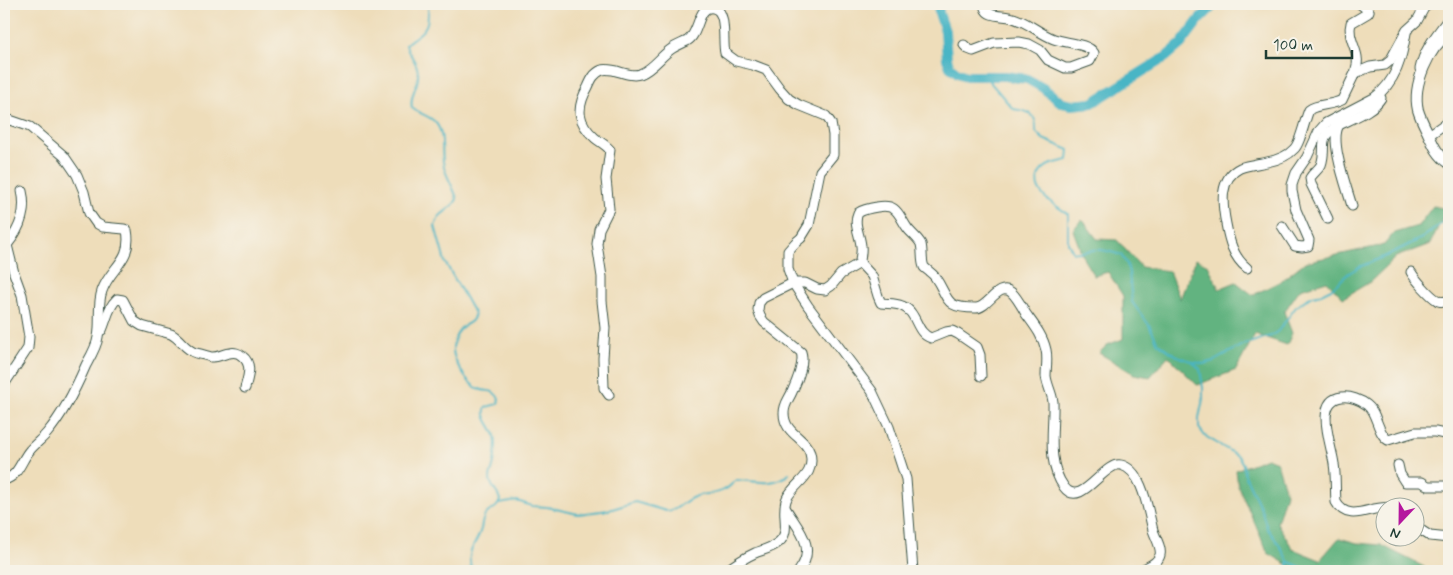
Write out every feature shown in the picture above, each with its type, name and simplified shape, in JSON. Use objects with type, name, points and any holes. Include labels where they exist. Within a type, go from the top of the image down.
[{"type":"main road","points":[[1449,34],[1441,39],[1429,56],[1418,82],[1416,96],[1418,110],[1428,135],[1442,158],[1449,163]]},
{"type":"street","points":[[964,45],[973,51],[994,43],[1019,42],[1029,44],[1040,50],[1048,60],[1064,68],[1083,64],[1090,61],[1093,57],[1092,49],[1054,39],[1017,19],[991,15],[986,12],[987,4]]},
{"type":"street","points":[[1247,268],[1234,253],[1227,233],[1223,210],[1223,196],[1227,181],[1235,171],[1273,161],[1289,154],[1297,146],[1309,110],[1316,106],[1337,103],[1342,100],[1356,71],[1358,60],[1350,34],[1350,25],[1369,11],[1360,4]]},
{"type":"street","points":[[1356,71],[1388,64],[1407,30],[1417,21],[1424,8],[1429,4]]},
{"type":"street","points":[[609,395],[604,388],[605,328],[602,277],[597,244],[599,229],[609,209],[606,178],[610,150],[584,127],[580,113],[585,91],[593,77],[598,72],[604,70],[636,75],[646,71],[670,49],[692,38],[703,11],[708,8],[717,9],[722,21],[724,53],[736,61],[766,70],[785,96],[800,105],[826,116],[831,123],[833,155],[820,171],[809,225],[801,238],[788,251],[788,269],[792,283],[872,391],[889,427],[906,480],[914,571]]},
{"type":"street","points":[[1418,82],[1420,66],[1425,52],[1449,18]]},
{"type":"street","points":[[1282,226],[1295,246],[1308,246],[1309,240],[1296,210],[1292,191],[1296,173],[1326,123],[1381,94],[1396,74],[1401,60],[1406,33]]},
{"type":"street","points":[[1328,219],[1310,178],[1320,165],[1324,139],[1330,131],[1378,102],[1388,84]]},
{"type":"street","points":[[4,118],[30,127],[64,156],[77,175],[84,192],[89,213],[96,223],[103,227],[124,228],[127,230],[128,248],[124,258],[102,292],[98,338]]},
{"type":"street","points":[[1428,135],[1449,121]]},
{"type":"street","points":[[1339,125],[1335,134],[1335,141],[1352,206]]},
{"type":"street","points":[[4,382],[28,348],[29,337],[22,295],[5,243],[18,230],[24,204],[22,191]]},
{"type":"street","points":[[860,263],[862,248],[856,224],[857,215],[868,209],[888,206],[896,210],[919,241],[922,246],[924,267],[933,274],[947,300],[951,303],[959,306],[979,308],[999,292],[1006,290],[1012,293],[1037,330],[1046,350],[1046,379],[1051,389],[1053,401],[1053,451],[1062,484],[1067,490],[1076,493],[1083,490],[1113,466],[1120,465],[1130,470],[1143,491],[1160,555],[1156,562],[1140,571]]},
{"type":"street","points":[[726,571],[742,560],[780,541],[785,532],[787,499],[792,491],[806,478],[810,467],[810,452],[787,426],[784,414],[802,357],[801,352],[764,322],[758,310],[759,304],[763,298],[792,283],[804,283],[817,289],[825,290],[841,274],[860,263]]},
{"type":"street","points":[[860,263],[872,276],[881,303],[899,305],[908,309],[924,335],[931,338],[952,331],[977,347],[980,354],[981,376]]},
{"type":"street","points":[[1411,272],[1417,282],[1438,301],[1449,301]]},
{"type":"street","points":[[4,480],[16,472],[30,449],[46,434],[74,392],[108,312],[113,302],[117,299],[123,300],[134,322],[176,336],[184,346],[195,353],[211,357],[231,352],[242,356],[249,365],[245,388]]},
{"type":"street","points":[[1376,509],[1357,513],[1347,512],[1339,507],[1336,498],[1334,460],[1325,421],[1326,409],[1330,403],[1340,397],[1346,397],[1367,404],[1388,440],[1415,432],[1435,432],[1449,435]]},
{"type":"street","points":[[1398,465],[1400,474],[1405,482],[1422,482],[1428,486],[1449,486]]},
{"type":"street","points":[[786,509],[808,550],[799,571]]},
{"type":"street","points":[[1426,533],[1430,536],[1449,538]]},
{"type":"green space","points":[[1433,206],[1447,209],[1430,244],[1396,257],[1370,282],[1343,298],[1327,281],[1300,289],[1284,312],[1292,333],[1287,345],[1255,334],[1236,370],[1197,385],[1168,356],[1150,377],[1134,374],[1099,353],[1107,345],[1123,339],[1123,296],[1108,272],[1094,276],[1084,260],[1073,230],[1082,219],[1097,239],[1117,240],[1141,267],[1169,271],[1180,299],[1196,259],[1208,265],[1219,289],[1236,282],[1253,295],[1281,281],[1305,262],[1384,245],[1394,233],[1418,226]]},
{"type":"green space","points":[[1267,458],[1277,462],[1286,493],[1277,523],[1293,549],[1320,560],[1339,538],[1357,543],[1376,545],[1376,548],[1387,548],[1432,571],[1298,571],[1268,553],[1238,486],[1236,470]]},
{"type":"waterway","points":[[428,4],[426,26],[406,45],[418,72],[411,103],[412,108],[433,120],[438,127],[442,138],[444,167],[457,199],[439,217],[435,226],[445,262],[474,313],[472,321],[457,333],[453,352],[465,377],[474,386],[482,390],[491,391],[499,398],[498,404],[486,407],[485,415],[496,440],[490,479],[500,500],[498,505],[486,514],[483,520],[479,535],[470,553],[472,571]]},
{"type":"waterway","points":[[938,4],[945,31],[947,59],[950,67],[966,76],[1005,76],[1027,79],[1043,88],[1062,103],[1072,105],[1092,103],[1166,57],[1181,44],[1199,20],[1215,4]]},
{"type":"waterway","points":[[985,76],[1013,109],[1028,112],[1034,117],[1036,132],[1043,139],[1069,150],[1068,160],[1049,165],[1041,171],[1037,183],[1039,189],[1047,199],[1068,214],[1068,243],[1073,252],[1100,250],[1121,255],[1127,264],[1132,302],[1149,325],[1158,343],[1175,355],[1193,362],[1200,369],[1203,399],[1199,428],[1205,436],[1238,456],[1243,464],[1244,473],[1261,509],[1267,528],[1288,561],[1288,571]]},
{"type":"waterway","points":[[1195,362],[1203,364],[1214,361],[1244,344],[1271,336],[1278,331],[1296,307],[1305,300],[1331,289],[1359,267],[1422,238],[1449,218]]},
{"type":"waterway","points":[[499,504],[517,501],[532,506],[547,507],[578,514],[609,510],[635,502],[670,511],[694,497],[720,492],[737,480],[771,482],[777,481],[789,474]]},
{"type":"waterway","points":[[1289,562],[1310,571]]},
{"type":"waterway","points":[[1316,571],[1333,566],[1345,571]]}]
